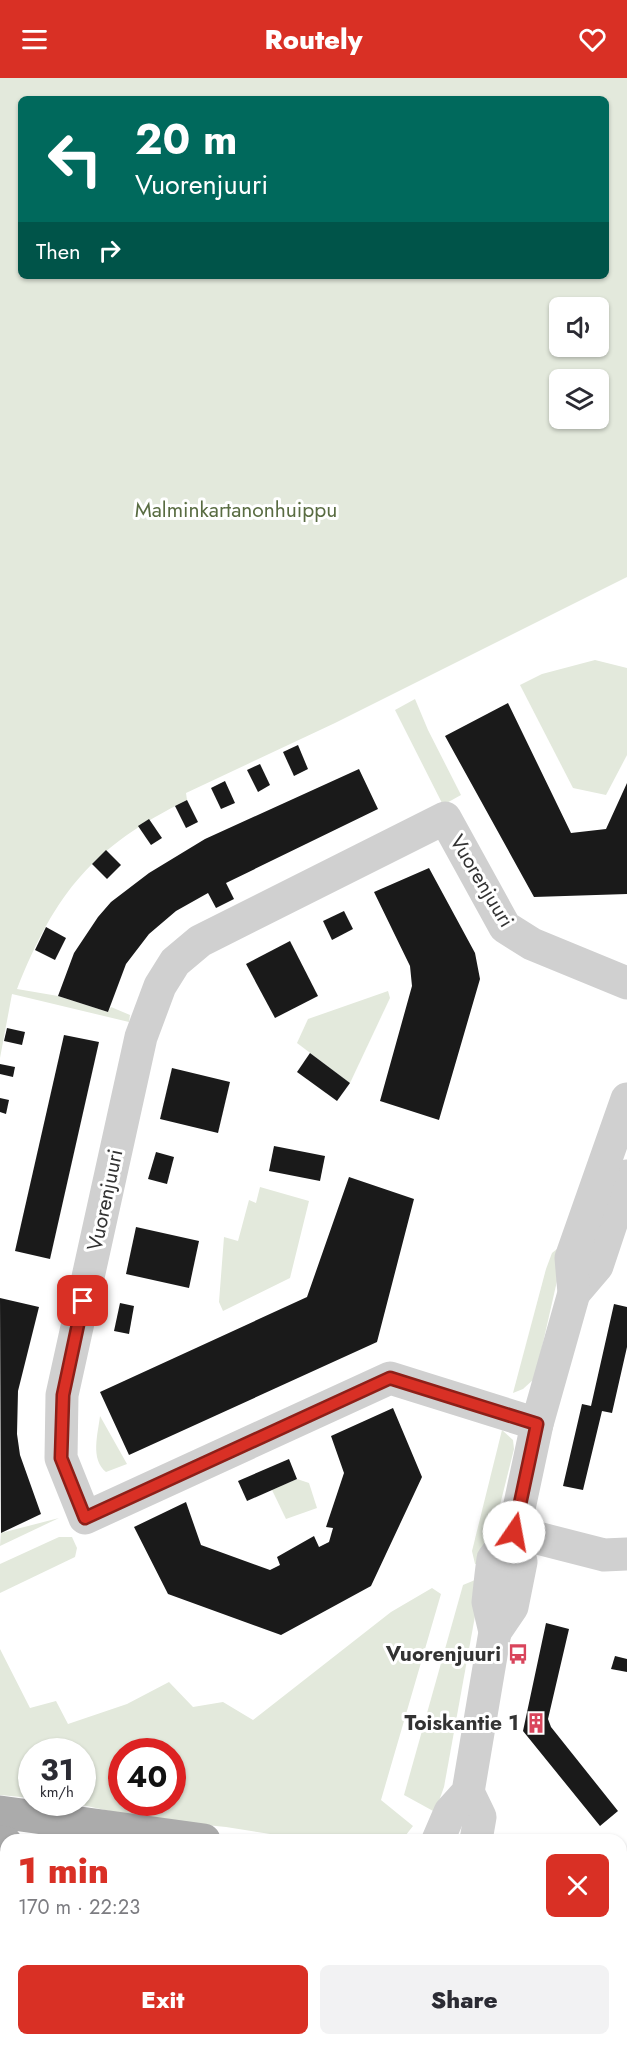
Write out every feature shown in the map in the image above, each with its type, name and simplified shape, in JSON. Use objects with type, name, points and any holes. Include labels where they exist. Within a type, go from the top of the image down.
[{"type":"main road","points":[[0,1812],[160,1834]]},
{"type":"street","name":"Vuorenjuuri","points":[[537,1424],[390,1378],[85,1518],[61,1458],[63,1395],[141,1036],[160,986],[175,962],[200,940],[445,818],[505,927],[532,944],[627,982]]},
{"type":"street","points":[[441,1834],[450,1812],[468,1792],[495,1632],[512,1607],[521,1562],[514,1532],[537,1424],[574,1293],[571,1258],[627,1099]]},
{"type":"street","points":[[574,1293],[597,1266],[627,1176]]},
{"type":"street","points":[[514,1532],[604,1554],[627,1554]]},
{"type":"street","points":[[468,1792],[480,1817],[477,1834]]},
{"type":"green space","name":"Malminkartanonhuippu","points":[[0,78],[627,78],[627,577],[335,723],[186,793],[187,800],[126,836],[102,855],[81,875],[63,899],[47,925],[17,989],[58,996],[108,1012],[111,1007],[130,1015],[129,1022],[12,994],[0,1058]]},
{"type":"green space","points":[[595,660],[627,668],[627,755],[606,795],[573,788],[520,685],[542,674]]},
{"type":"green space","points":[[415,699],[461,795],[443,805],[395,710]]},
{"type":"green space","points":[[388,991],[390,998],[350,1083],[297,1043],[308,1019]]},
{"type":"green space","points":[[260,1187],[309,1201],[290,1278],[223,1311],[219,1302],[224,1237],[238,1241],[249,1200],[256,1203]]},
{"type":"green space","points":[[557,1249],[564,1250],[535,1378],[523,1389],[513,1393],[546,1269],[552,1253]]},
{"type":"green space","points":[[100,1416],[127,1464],[106,1472],[101,1467],[97,1453]]},
{"type":"green space","points":[[502,1430],[513,1440],[514,1449],[485,1565],[475,1564],[472,1551]]},
{"type":"green space","points":[[297,1479],[309,1483],[317,1508],[286,1519],[272,1490]]},
{"type":"green space","points":[[59,1518],[0,1546],[1,1533]]},
{"type":"green space","points":[[59,1537],[72,1537],[77,1548],[75,1557],[0,1593],[0,1564]]},
{"type":"green space","points":[[475,1580],[481,1583],[444,1787],[435,1812],[404,1795],[463,1585]]},
{"type":"green space","points":[[432,1588],[441,1594],[381,1800],[413,1826],[407,1834],[271,1834],[132,1816],[186,1816],[186,1738],[108,1738],[108,1811],[96,1808],[96,1738],[18,1738],[18,1797],[0,1795],[0,1649],[30,1708],[56,1701],[68,1724],[127,1704],[169,1682],[193,1707],[223,1702],[253,1720],[391,1612]]},
{"type":"building","points":[[508,703],[571,833],[606,829],[627,783],[627,894],[534,897],[445,736]]},
{"type":"building","points":[[298,745],[308,769],[294,776],[283,752]]},
{"type":"building","points":[[260,764],[270,785],[258,792],[247,770]]},
{"type":"building","points":[[359,769],[378,809],[226,883],[234,899],[216,908],[208,893],[176,911],[149,934],[126,964],[108,1012],[58,996],[74,953],[98,917],[111,902],[149,873],[205,839]]},
{"type":"building","points":[[225,781],[235,803],[221,809],[211,788]]},
{"type":"building","points":[[187,800],[198,822],[186,828],[175,806]]},
{"type":"building","points":[[149,819],[162,838],[151,845],[138,826]]},
{"type":"building","points":[[106,850],[121,865],[107,879],[92,864]]},
{"type":"building","points":[[429,868],[475,953],[480,979],[439,1120],[380,1101],[412,986],[410,966],[374,892]]},
{"type":"building","points":[[344,911],[353,929],[332,940],[323,921]]},
{"type":"building","points":[[46,927],[66,938],[55,960],[35,950]]},
{"type":"building","points":[[290,941],[318,996],[275,1018],[246,964]]},
{"type":"building","points":[[7,1028],[25,1032],[22,1045],[4,1041]]},
{"type":"building","points":[[64,1035],[99,1042],[50,1259],[15,1251]]},
{"type":"building","points":[[310,1053],[350,1083],[337,1101],[297,1072]]},
{"type":"building","points":[[0,1064],[15,1067],[13,1077],[0,1074]]},
{"type":"building","points":[[172,1068],[230,1082],[218,1133],[160,1119]]},
{"type":"building","points":[[0,1098],[9,1100],[6,1114],[0,1112]]},
{"type":"building","points":[[274,1146],[325,1156],[320,1181],[269,1171]]},
{"type":"building","points":[[156,1152],[174,1157],[167,1184],[148,1179]]},
{"type":"building","points":[[349,1177],[414,1199],[377,1342],[129,1455],[100,1392],[307,1297]]},
{"type":"building","points":[[136,1227],[199,1241],[189,1288],[126,1274]]},
{"type":"building","points":[[0,1298],[39,1307],[18,1391],[17,1434],[20,1455],[41,1514],[1,1533]]},
{"type":"building","points":[[120,1303],[134,1306],[129,1334],[114,1331]]},
{"type":"building","points":[[614,1304],[627,1307],[627,1347],[612,1413],[602,1411],[583,1490],[563,1486],[582,1404],[591,1406]]},
{"type":"building","points":[[393,1408],[422,1477],[371,1586],[281,1635],[168,1594],[134,1527],[186,1502],[201,1545],[270,1570],[280,1565],[277,1557],[314,1536],[319,1547],[329,1542],[333,1528],[326,1527],[344,1473],[331,1436]]},
{"type":"building","points":[[289,1459],[297,1479],[247,1501],[238,1481]]},
{"type":"building","name":"Toiskantie 1","points":[[546,1623],[569,1629],[548,1719],[551,1727],[618,1811],[600,1826],[523,1731]]},
{"type":"building","points":[[615,1656],[627,1659],[627,1672],[611,1669]]},
{"type":"place","name":"Vuorenjuuri","points":[[518,1654]]},
{"type":"place","name":"Toiskantie 1","points":[[536,1723]]},
{"type":"route","points":[[83,1301],[63,1395],[61,1458],[85,1518],[390,1378],[537,1424],[514,1532]]}]
